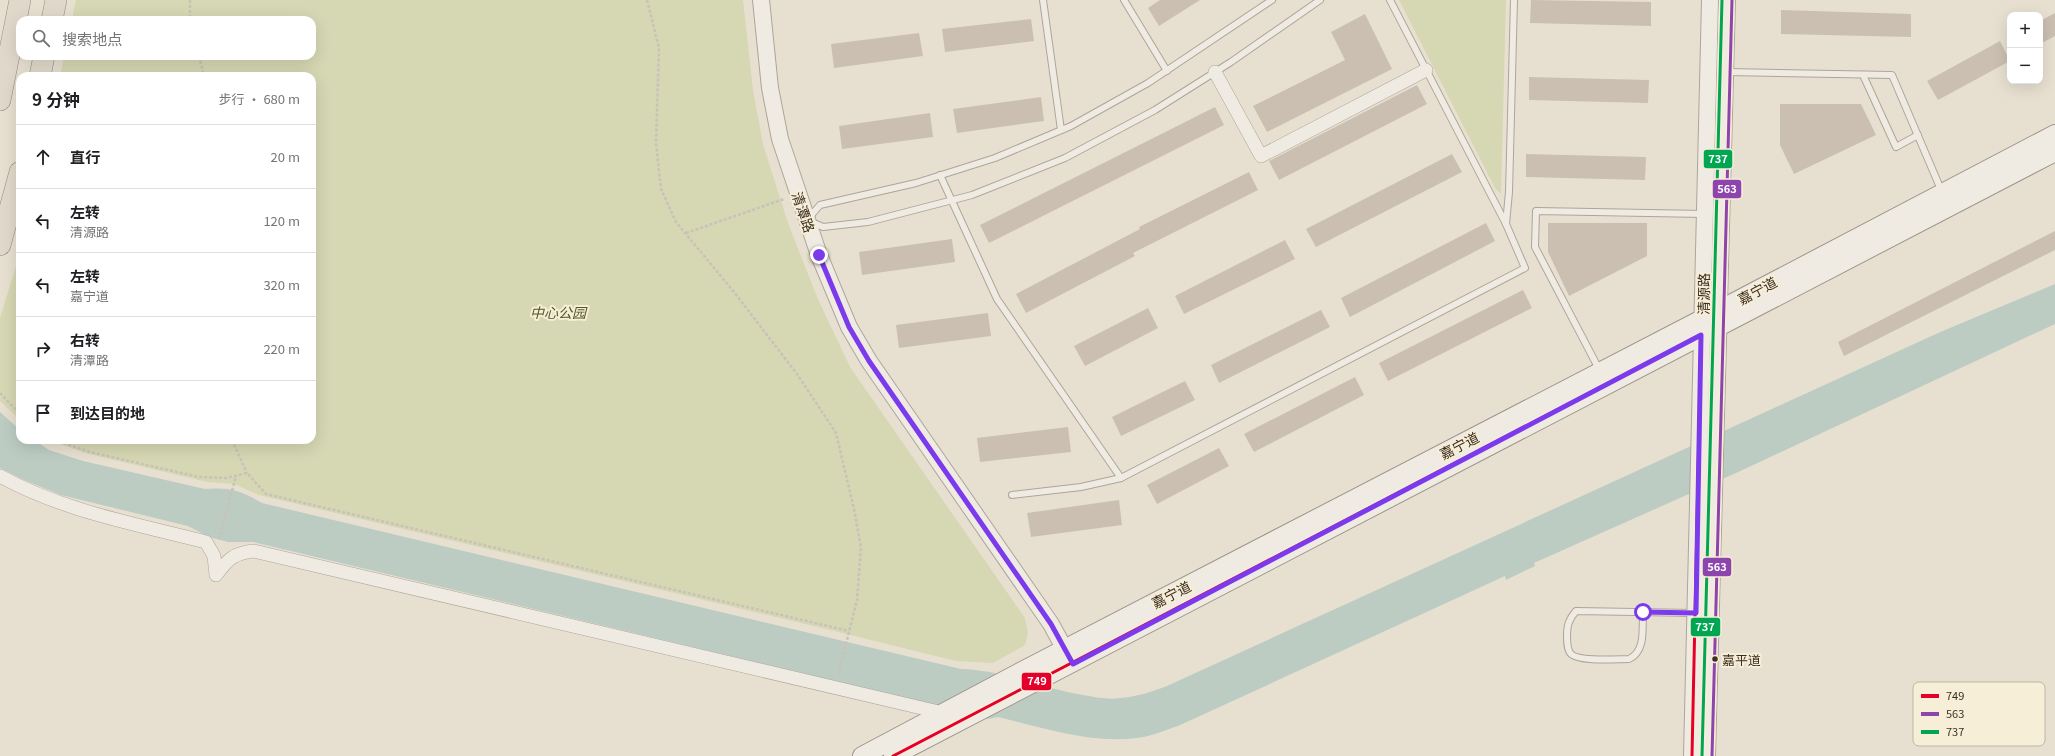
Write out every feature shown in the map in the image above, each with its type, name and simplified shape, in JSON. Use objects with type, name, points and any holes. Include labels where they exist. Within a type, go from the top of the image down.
[{"type":"highway","points":[[17,16],[20,0]]},
{"type":"highway","points":[[53,16],[56,0]]},
{"type":"highway","points":[[0,100],[16,20]]},
{"type":"highway","points":[[41,72],[43,60]]},
{"type":"highway","points":[[0,245],[16,187]]},
{"type":"main road","name":"嘉宁道","points":[[862,756],[1022,671],[1069,656],[1702,327],[1942,192],[2055,134]]},
{"type":"main road","name":"嘉宁道","points":[[1719,318],[2055,152]]},
{"type":"main road","name":"嘉宁道","points":[[894,756],[1043,679],[1069,656],[1600,372],[1702,327]]},
{"type":"street","name":"清潭路","points":[[761,0],[770,88],[780,138],[819,255],[849,327],[869,361],[1051,624],[1069,656]]},
{"type":"street","name":"清源路","points":[[1692,756],[1710,0]]},
{"type":"street","name":"清源路","points":[[1707,756],[1727,0]]},
{"type":"street","points":[[1215,72],[1261,156],[1426,70]]},
{"type":"street","points":[[0,476],[39,496],[88,512],[206,542],[214,556],[216,575],[228,561],[240,553],[254,551],[943,713]]},
{"type":"lane","points":[[1043,0],[1061,130]]},
{"type":"lane","points":[[1124,0],[1167,71]]},
{"type":"lane","points":[[1272,0],[1148,83],[1061,130],[995,158],[916,183],[820,205],[807,220],[823,227],[868,222],[972,196],[1065,158],[1155,110],[1215,72],[1320,0]]},
{"type":"lane","points":[[1012,495],[1081,487],[1120,478],[1525,268],[1506,224],[1390,0]]},
{"type":"lane","points":[[1506,224],[1509,192],[1514,0]]},
{"type":"lane","points":[[1726,72],[1892,75],[1942,192]]},
{"type":"lane","points":[[1863,75],[1896,147],[1918,135]]},
{"type":"lane","points":[[940,175],[998,299],[1120,478]]},
{"type":"lane","points":[[1600,372],[1535,247],[1536,210],[1705,214]]},
{"type":"lane","points":[[1643,612],[1640,650],[1636,656],[1629,659],[1579,659],[1571,654],[1567,647],[1567,628],[1569,619],[1576,611],[1643,612],[1696,613]]},
{"type":"path","points":[[190,0],[190,16]]},
{"type":"path","points":[[647,0],[659,48],[656,143],[660,189],[676,222],[734,292],[797,374],[836,433],[854,510],[861,548],[857,600],[835,688]]},
{"type":"path","points":[[200,60],[203,72]]},
{"type":"path","points":[[686,233],[798,194]]},
{"type":"path","points":[[0,393],[16,410]]},
{"type":"path","points":[[66,444],[90,452],[199,477],[226,478],[247,473]]},
{"type":"path","points":[[234,444],[247,473],[266,494],[849,631]]},
{"type":"path","points":[[214,556],[236,475]]},
{"type":"green space","name":"中心公园","points":[[76,0],[743,0],[753,90],[763,144],[788,223],[817,297],[850,367],[1025,618],[1028,633],[1025,645],[993,663],[956,661],[259,495],[234,484],[207,482],[85,453],[60,444],[316,444],[316,72],[61,72],[63,60],[316,60],[316,16],[73,16]]},
{"type":"green space","points":[[1399,0],[1506,0],[1501,194],[1495,188]]},
{"type":"green space","points":[[16,266],[16,416],[0,401],[0,318]]},
{"type":"shaded area","points":[[2055,284],[2055,324],[1736,473],[1534,563],[1535,566],[1506,580],[1505,576],[1178,726],[1152,735],[1137,738],[1102,739],[1085,737],[998,717],[987,719],[911,699],[253,542],[228,542],[209,537],[188,526],[61,495],[24,480],[0,468],[0,412],[16,426],[16,444],[40,444],[49,450],[83,461],[205,489],[235,490],[262,503],[961,669],[992,672],[1068,692],[1115,699],[1138,695],[1167,686],[1938,333]]},
{"type":"building","points":[[1160,0],[1200,0],[1159,26],[1148,8]]},
{"type":"building","points":[[1531,0],[1651,2],[1651,26],[1530,23]]},
{"type":"building","points":[[1781,10],[1911,14],[1911,37],[1781,34]]},
{"type":"building","points":[[2055,13],[2055,36],[2043,42],[2043,19]]},
{"type":"building","points":[[1365,14],[1392,69],[1267,132],[1253,106],[1345,60],[1331,32]]},
{"type":"building","points":[[1031,19],[1034,41],[945,52],[942,29]]},
{"type":"building","points":[[919,33],[923,56],[834,68],[831,44]]},
{"type":"building","points":[[2000,41],[2007,55],[2007,63],[1938,100],[1927,81]]},
{"type":"building","points":[[1529,77],[1649,80],[1648,103],[1529,100]]},
{"type":"building","points":[[1417,85],[1427,104],[1279,180],[1269,161]]},
{"type":"building","points":[[1041,97],[1044,121],[957,133],[953,109]]},
{"type":"building","points":[[1780,104],[1861,104],[1876,135],[1794,174],[1780,145]]},
{"type":"building","points":[[1215,107],[1224,125],[989,243],[980,225]]},
{"type":"building","points":[[930,113],[933,137],[842,149],[839,126]]},
{"type":"building","points":[[1452,154],[1462,172],[1316,247],[1306,229]]},
{"type":"building","points":[[1526,154],[1646,157],[1645,180],[1526,177]]},
{"type":"building","points":[[1249,172],[1258,190],[1133,253],[1135,256],[1026,313],[1016,294],[1140,229],[1139,227]]},
{"type":"building","points":[[1486,223],[1495,241],[1350,317],[1341,298]]},
{"type":"building","points":[[1548,223],[1647,223],[1647,256],[1569,296],[1548,252]]},
{"type":"building","points":[[2055,231],[2055,250],[1844,356],[1838,342]]},
{"type":"building","points":[[952,239],[955,262],[862,275],[859,252]]},
{"type":"building","points":[[1285,240],[1295,259],[1184,314],[1175,296]]},
{"type":"building","points":[[1523,290],[1532,308],[1388,381],[1379,363]]},
{"type":"building","points":[[1148,308],[1158,328],[1085,366],[1074,346]]},
{"type":"building","points":[[1321,310],[1330,327],[1219,383],[1211,365]]},
{"type":"building","points":[[988,313],[991,336],[899,348],[896,325]]},
{"type":"building","points":[[1355,377],[1364,395],[1254,452],[1244,434]]},
{"type":"building","points":[[1185,381],[1195,400],[1121,436],[1112,417]]},
{"type":"building","points":[[1068,427],[1071,452],[980,462],[977,438]]},
{"type":"building","points":[[1219,448],[1229,466],[1157,504],[1147,485]]},
{"type":"building","points":[[1119,500],[1122,525],[1031,537],[1027,513]]},
{"type":"transit line","name":"737","points":[[1702,756],[1722,0]]},
{"type":"transit line","name":"563","points":[[1712,756],[1732,0]]},
{"type":"transit line","name":"749","points":[[893,756],[1701,335],[1692,756]]},
{"type":"place","name":"嘉平道","points":[[1715,659]]},
{"type":"route","points":[[819,255],[849,327],[869,361],[1051,624],[1073,664],[1701,335],[1696,613],[1643,612]]}]
